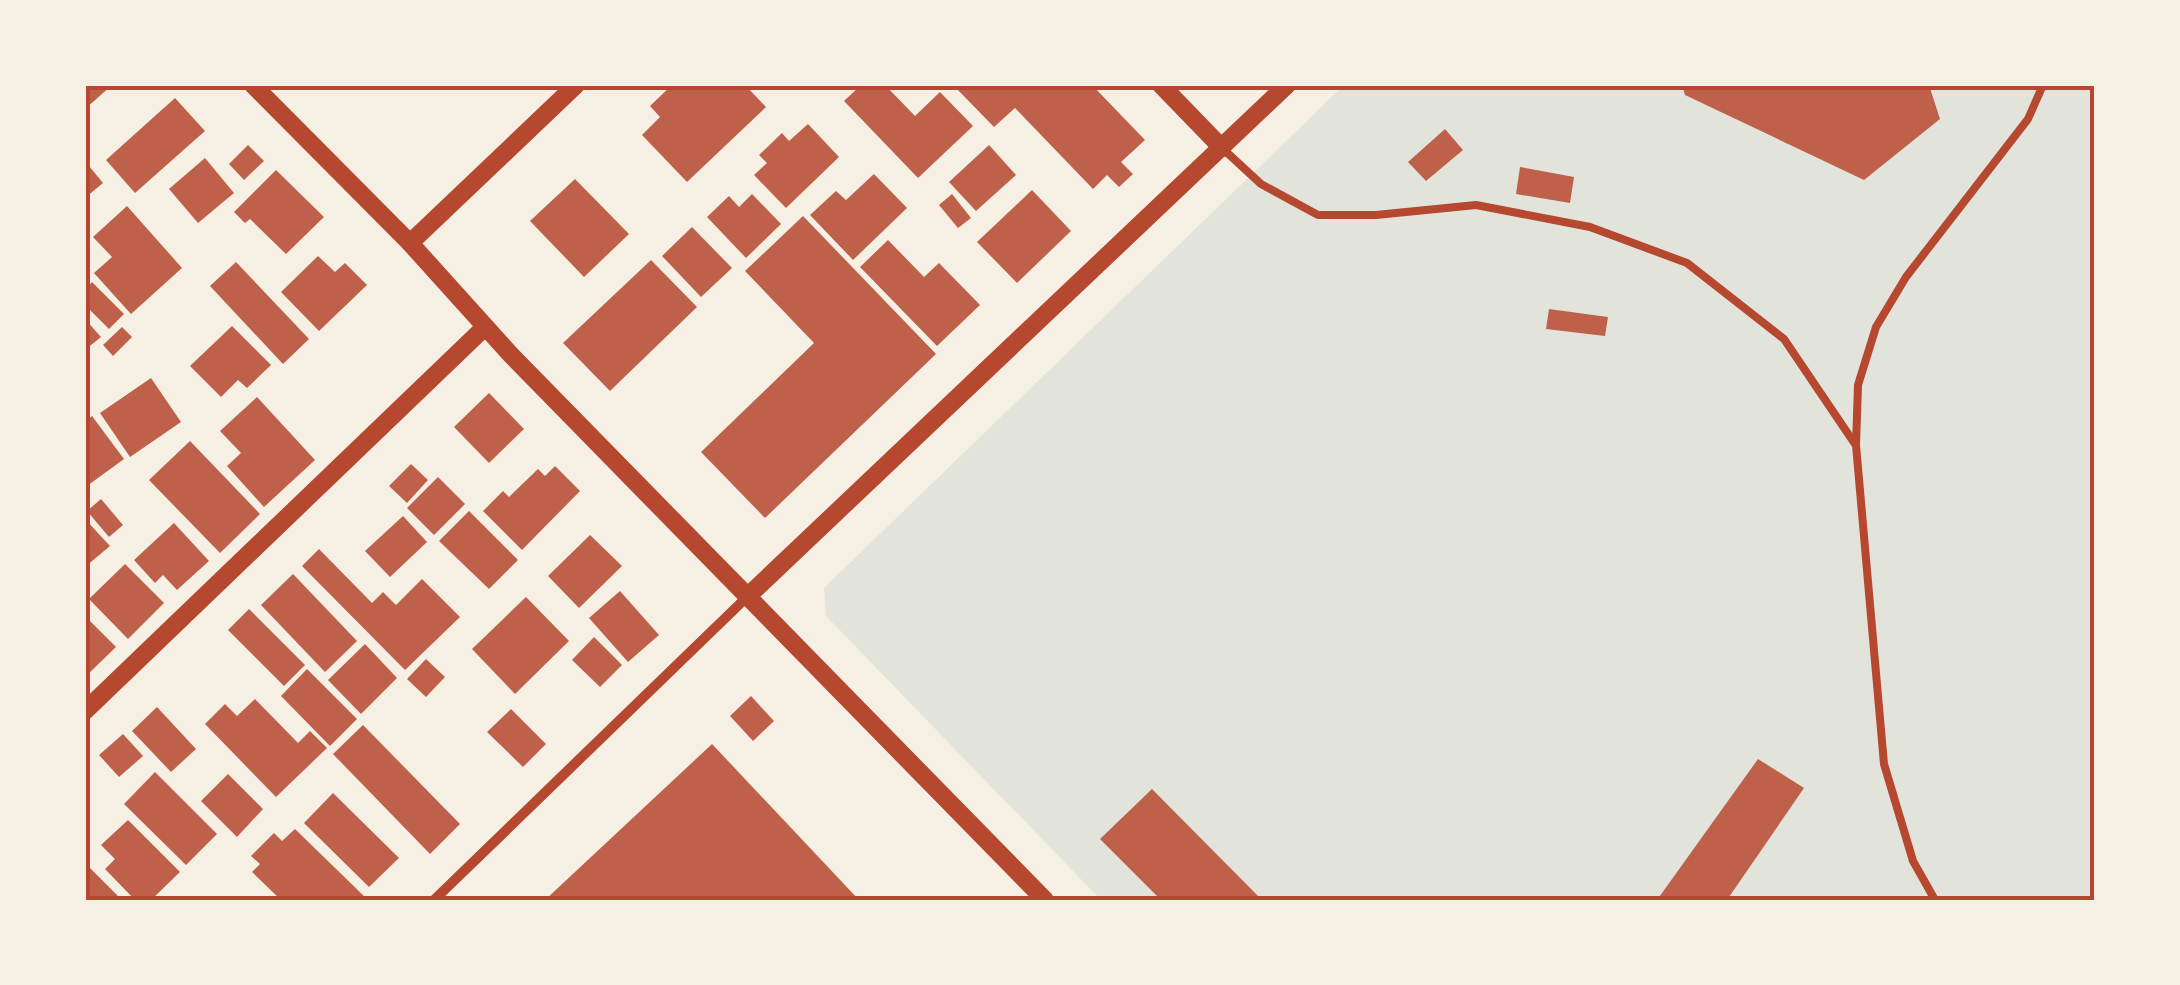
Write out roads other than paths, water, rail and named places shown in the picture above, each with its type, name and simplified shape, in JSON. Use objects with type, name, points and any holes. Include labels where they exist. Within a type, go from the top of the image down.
[{"type":"street","points":[[253,85],[1045,900]]},
{"type":"street","points":[[410,243],[576,85]]},
{"type":"street","points":[[1161,85],[1222,148]]},
{"type":"street","points":[[434,900],[1287,85]]},
{"type":"street","points":[[85,711],[485,328]]},
{"type":"lane","points":[[1935,900],[1912,861],[1884,764],[1856,445],[1858,385],[1876,327],[1906,277],[2028,118],[2043,85]]},
{"type":"lane","points":[[1222,148],[1261,184],[1318,215],[1376,215],[1476,205],[1590,227],[1687,262],[1784,339],[1856,445]]}]
